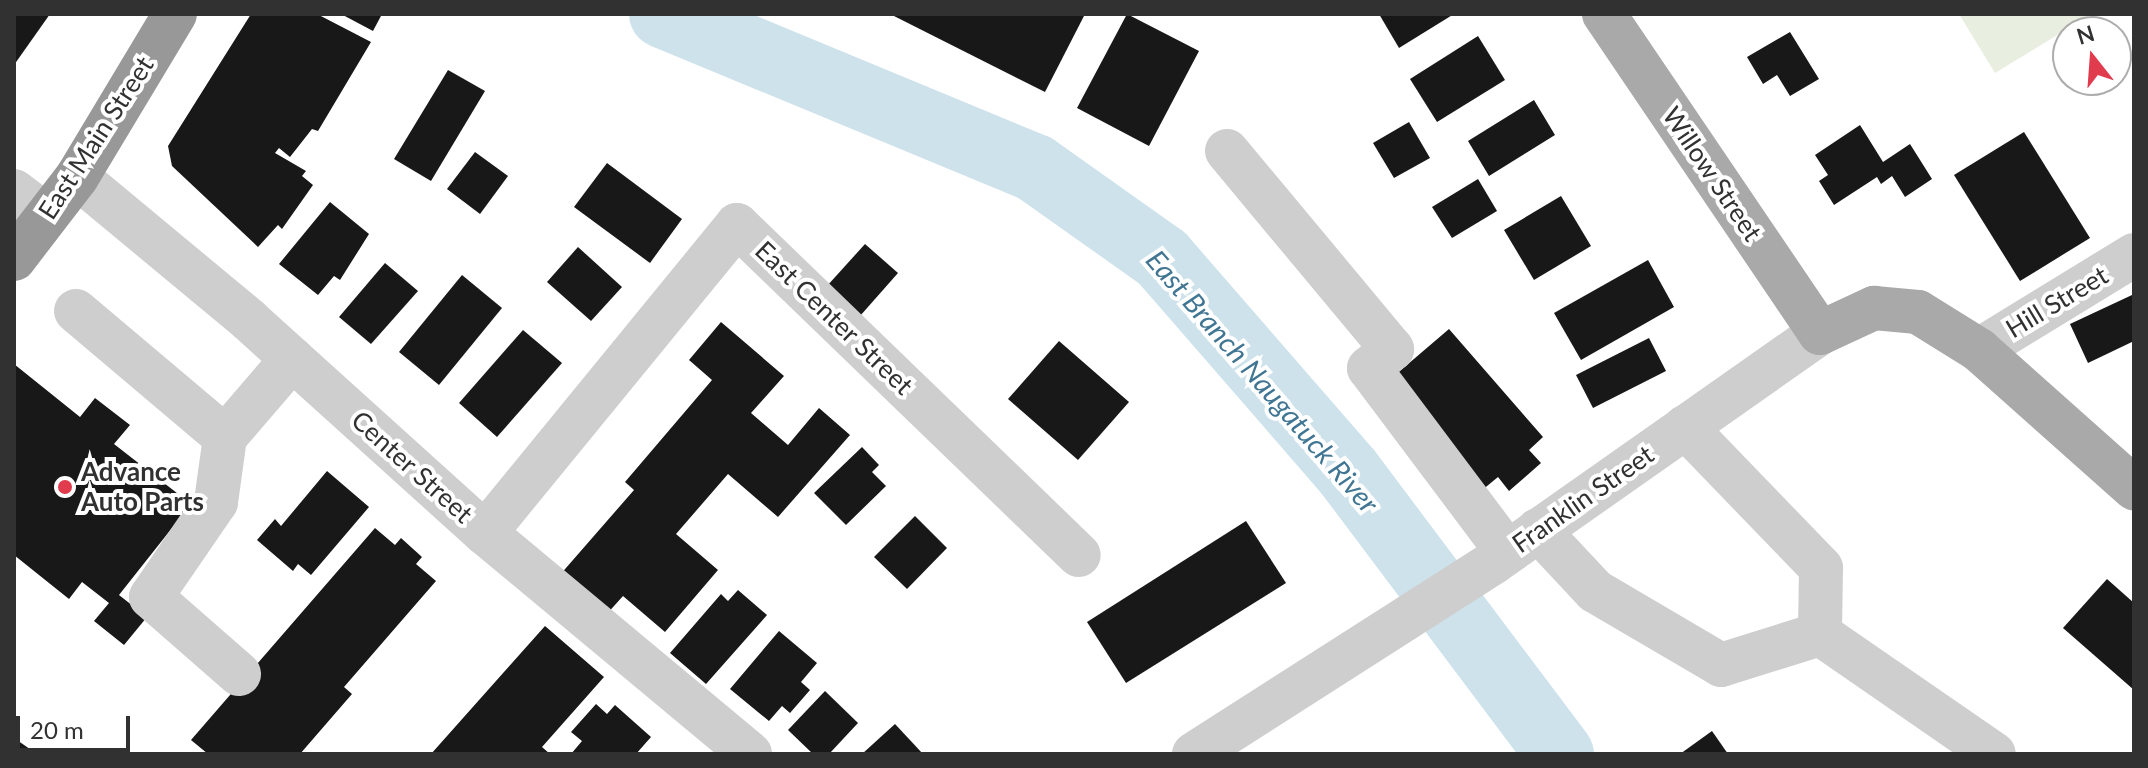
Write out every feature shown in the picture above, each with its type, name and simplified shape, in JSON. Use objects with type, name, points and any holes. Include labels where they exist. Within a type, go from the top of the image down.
[{"type":"highway","name":"East Main Street","points":[[14,259],[30,204],[77,177],[175,14]]},
{"type":"main road","name":"Willow Street","points":[[1604,14],[1820,333]]},
{"type":"main road","name":"Franklin Street","points":[[1820,333],[1874,308],[1918,312],[1979,350],[2134,488]]},
{"type":"street","points":[[1227,151],[1392,349],[1369,368],[1513,548],[1595,591],[1721,665],[1820,634]]},
{"type":"street","name":"Center Street","points":[[77,177],[292,359],[485,533],[750,754]]},
{"type":"street","name":"East Center Street","points":[[485,533],[737,225],[1079,555]]},
{"type":"street","name":"Hill Street","points":[[1979,350],[2134,255]]},
{"type":"street","points":[[76,311],[225,437]]},
{"type":"street","name":"Franklin Street","points":[[1194,754],[1513,548],[1820,333]]},
{"type":"street","points":[[239,674],[151,597],[216,502],[225,437],[292,359]]},
{"type":"street","points":[[1685,427],[1821,568],[1820,634]]},
{"type":"street","points":[[1820,634],[1994,754]]},
{"type":"shaded area","points":[[1959,14],[2092,14],[2052,16],[2052,38],[1995,73]]},
{"type":"building","points":[[14,14],[50,14],[14,65]]},
{"type":"building","points":[[251,14],[317,14],[371,42],[318,131],[312,129],[290,157],[279,148],[275,153],[306,171],[302,176],[313,185],[282,229],[278,225],[258,247],[172,166],[168,146]]},
{"type":"building","points":[[341,14],[382,14],[373,31]]},
{"type":"building","points":[[890,14],[1085,14],[1045,92]]},
{"type":"building","points":[[1127,14],[1199,51],[1149,146],[1077,108]]},
{"type":"building","points":[[1379,14],[1454,14],[1399,48]]},
{"type":"building","points":[[1790,32],[1819,79],[1790,96],[1777,75],[1763,84],[1747,57]]},
{"type":"building","points":[[1478,36],[1505,80],[1437,122],[1410,79]]},
{"type":"building","points":[[448,70],[485,91],[431,181],[394,159]]},
{"type":"building","points":[[1534,100],[1555,135],[1489,176],[1468,141]]},
{"type":"building","points":[[1409,122],[1430,158],[1394,178],[1373,143]]},
{"type":"building","points":[[1860,125],[1883,162],[1910,144],[1932,179],[1905,197],[1892,176],[1881,184],[1877,177],[1834,205],[1819,181],[1828,175],[1815,155]]},
{"type":"building","points":[[2024,132],[2090,238],[2020,281],[1954,175]]},
{"type":"building","points":[[475,152],[508,176],[480,214],[447,189]]},
{"type":"building","points":[[607,163],[682,219],[650,263],[574,207]]},
{"type":"building","points":[[1478,179],[1497,211],[1452,238],[1432,207]]},
{"type":"building","points":[[1561,196],[1591,246],[1534,280],[1504,230]]},
{"type":"building","points":[[330,202],[369,234],[340,280],[334,276],[318,295],[279,264]]},
{"type":"building","points":[[865,244],[898,273],[860,316],[827,286]]},
{"type":"building","points":[[578,247],[622,287],[591,321],[547,282]]},
{"type":"building","points":[[1648,260],[1674,307],[1581,360],[1554,313]]},
{"type":"building","points":[[385,263],[418,291],[371,344],[339,317]]},
{"type":"building","points":[[462,275],[502,308],[439,385],[399,352]]},
{"type":"building","points":[[2132,295],[2134,341],[2088,363],[2070,324]]},
{"type":"building","points":[[721,322],[784,376],[751,413],[788,445],[819,408],[850,435],[778,517],[728,474],[676,534],[718,570],[665,632],[623,596],[605,616],[559,576],[634,490],[625,482],[712,380],[689,360]]},
{"type":"building","points":[[1449,329],[1543,437],[1529,450],[1541,463],[1509,491],[1498,477],[1481,491],[1387,382]]},
{"type":"building","points":[[523,330],[562,363],[497,437],[459,403]]},
{"type":"building","points":[[1649,338],[1666,371],[1593,408],[1576,375]]},
{"type":"building","points":[[1059,341],[1129,402],[1078,460],[1008,399]]},
{"type":"building","points":[[14,364],[80,417],[95,398],[130,425],[114,444],[191,504],[119,595],[147,617],[124,645],[94,621],[109,603],[82,582],[69,599],[14,555]]},
{"type":"building","points":[[862,447],[879,465],[872,472],[886,486],[846,525],[814,493]]},
{"type":"building","points":[[327,471],[369,507],[311,575],[298,564],[293,571],[257,540],[275,519],[281,526]]},
{"type":"building","points":[[915,516],[947,548],[907,589],[874,557]]},
{"type":"building","points":[[1246,521],[1286,583],[1126,683],[1087,622]]},
{"type":"building","points":[[375,528],[395,545],[401,538],[422,557],[416,564],[436,581],[344,687],[352,694],[300,754],[208,754],[191,740]]},
{"type":"building","points":[[2107,579],[2134,603],[2134,690],[2063,628]]},
{"type":"building","points":[[738,590],[767,615],[706,684],[670,653],[721,594],[728,601]]},
{"type":"building","points":[[545,626],[604,677],[542,747],[550,754],[431,754]]},
{"type":"building","points":[[779,631],[817,663],[801,682],[810,690],[790,713],[782,706],[769,721],[730,689]]},
{"type":"building","points":[[825,691],[858,723],[829,754],[813,754],[788,730]]},
{"type":"building","points":[[596,704],[607,714],[615,705],[651,737],[636,754],[571,754],[582,741],[571,732]]},
{"type":"building","points":[[895,724],[923,754],[862,754]]},
{"type":"building","points":[[1712,731],[1728,754],[1680,754]]},
{"type":"building","points":[[14,738],[37,754],[14,754]]},
{"type":"waterway","name":"East Branch Naugatuck River","points":[[663,14],[1035,168],[1162,258],[1348,472],[1560,754]]},
{"type":"place","name":"Advance Auto Parts","points":[[65,487]]}]
